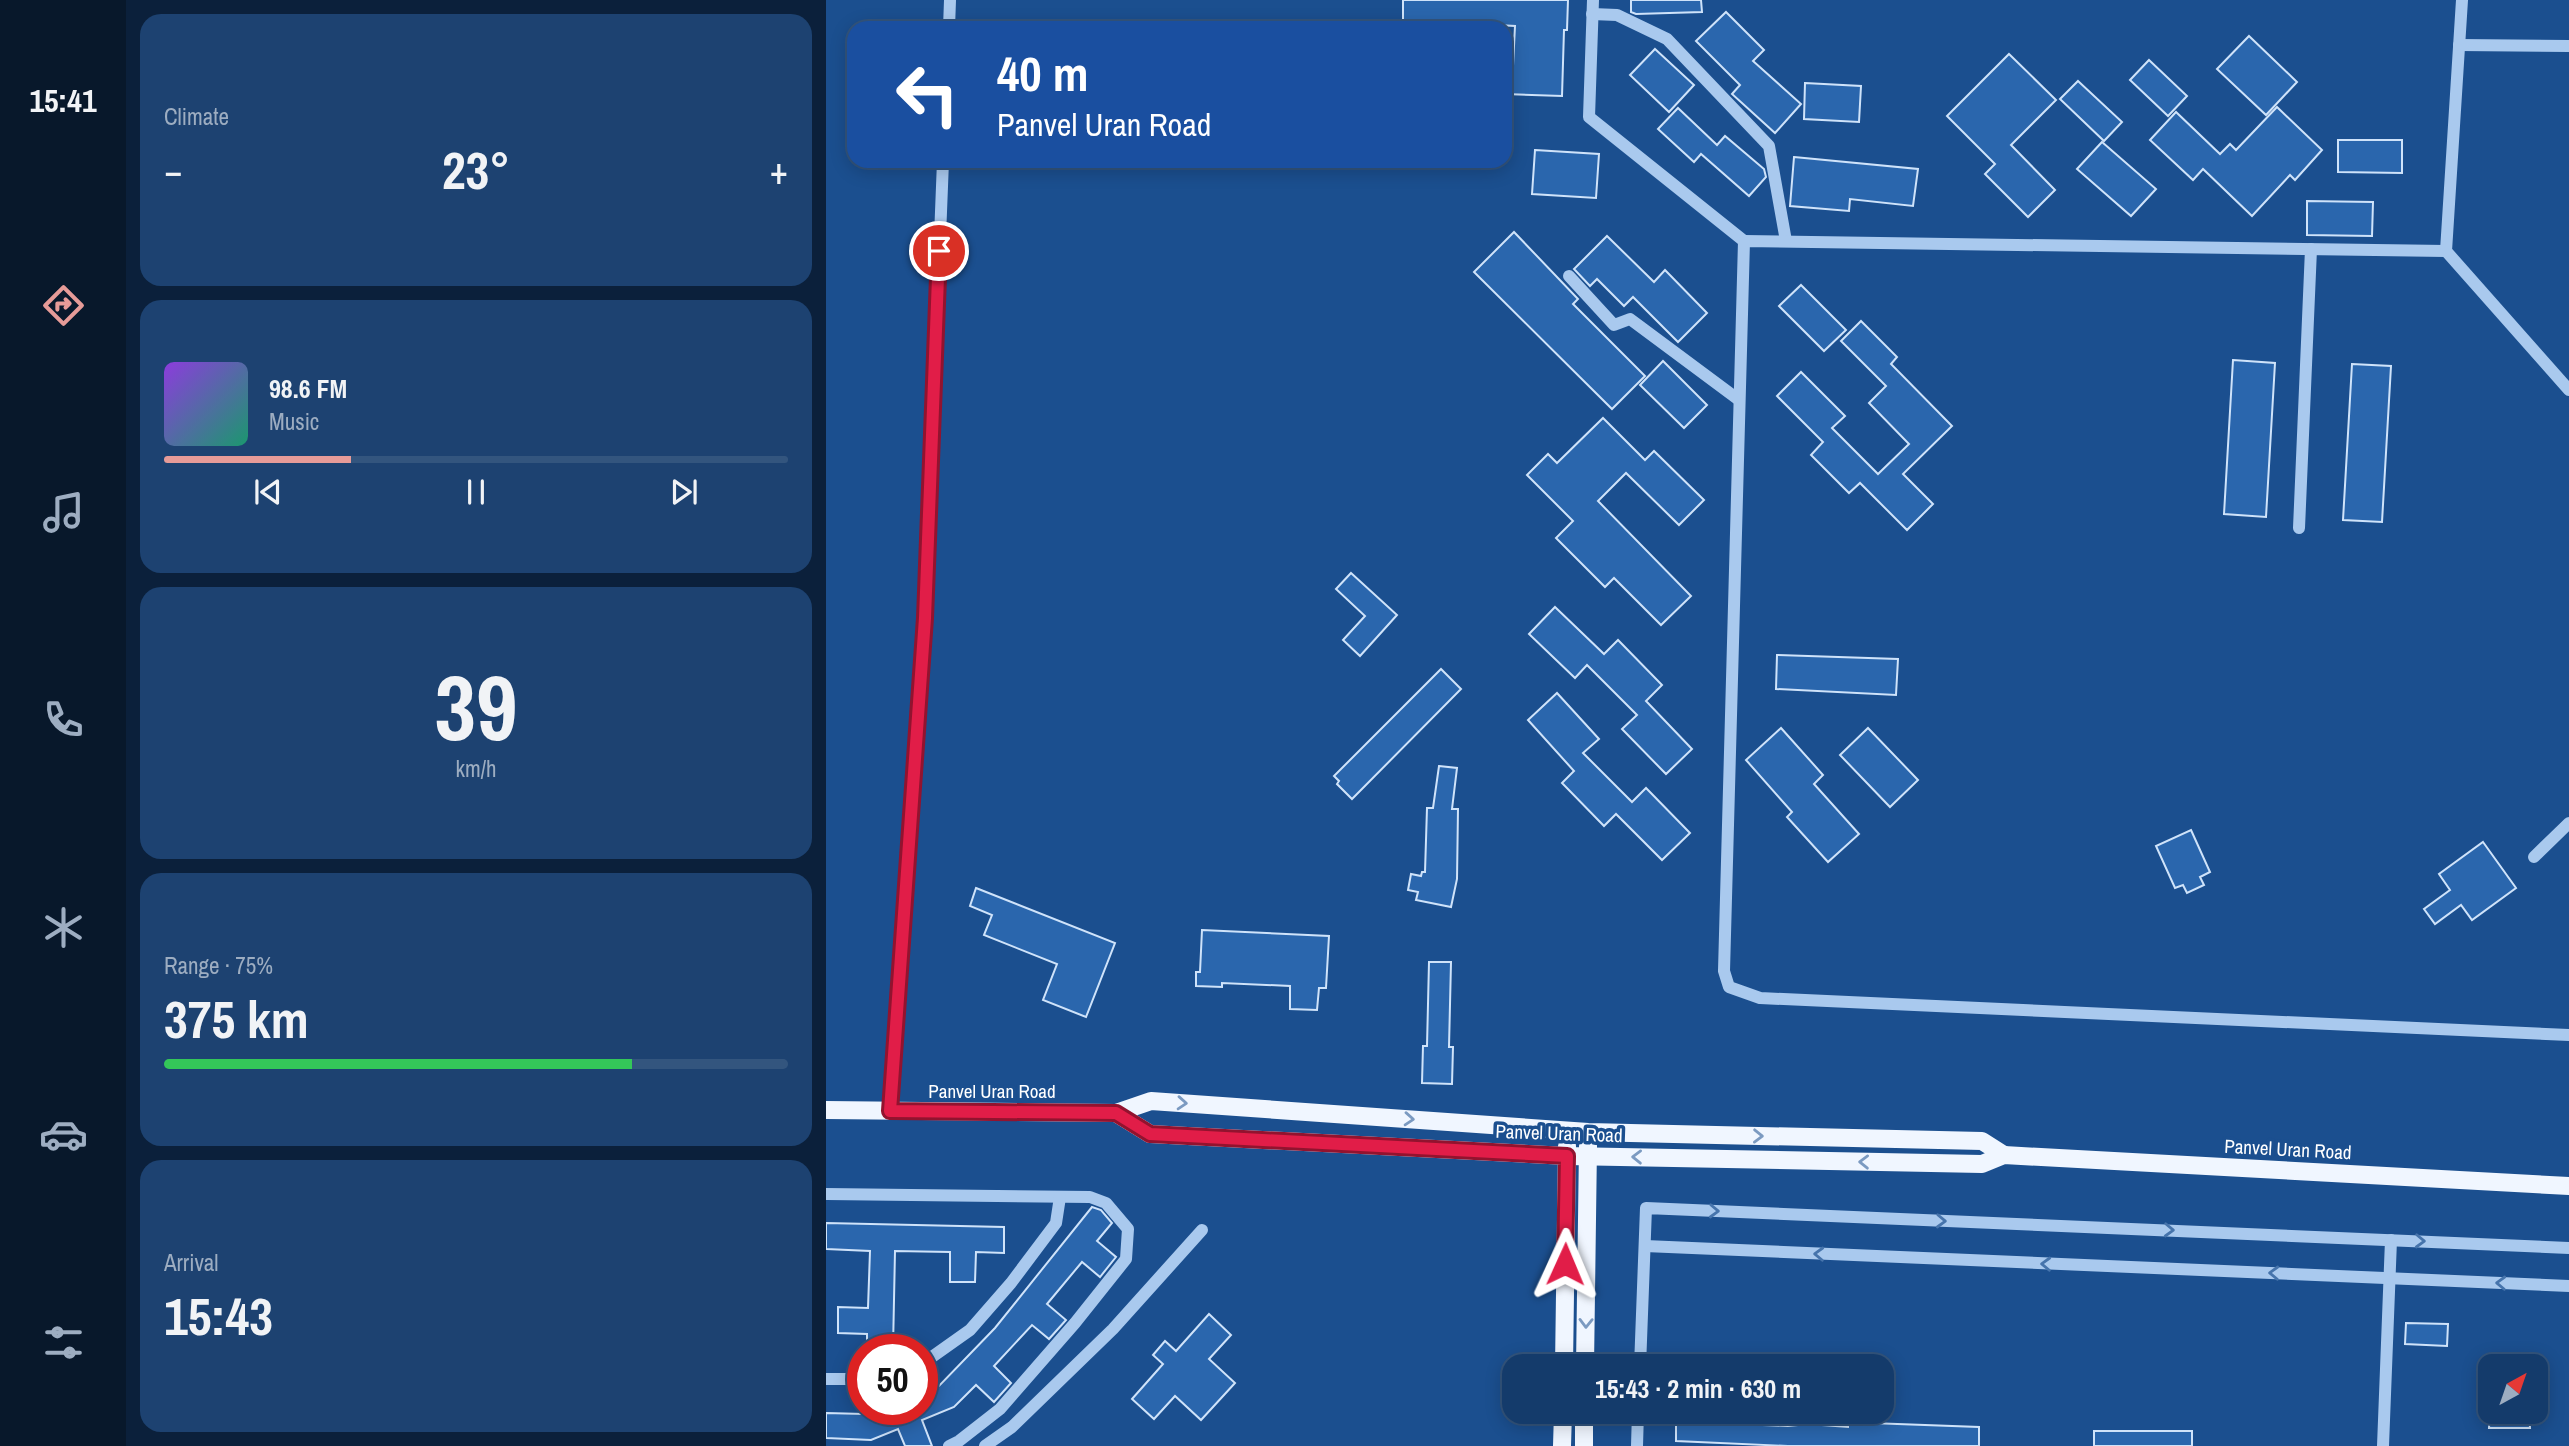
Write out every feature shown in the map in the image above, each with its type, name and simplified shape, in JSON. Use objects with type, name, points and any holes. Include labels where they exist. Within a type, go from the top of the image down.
[{"type":"main road","name":"Panvel Uran Road","points":[[826,1110],[1116,1113],[1151,1101],[1567,1131],[1982,1141],[2004,1155]]},
{"type":"main road","name":"Panvel Uran Road","points":[[1116,1113],[1150,1134],[1567,1156],[1982,1164],[2004,1155],[2569,1186]]},
{"type":"main road","points":[[1564,1354],[1567,1131]]},
{"type":"main road","points":[[1585,1354],[1588,1132]]},
{"type":"main road","points":[[1562,1446],[1563,1424]]},
{"type":"main road","points":[[1584,1424],[1584,1446]]},
{"type":"street","points":[[949,21],[950,0]]},
{"type":"street","points":[[1592,0],[1589,117],[1744,241],[2446,251]]},
{"type":"street","points":[[2462,0],[2446,251],[2569,390]]},
{"type":"street","points":[[1592,14],[1617,15],[1667,39],[1769,146],[1786,242]]},
{"type":"street","points":[[2459,45],[2569,46]]},
{"type":"street","points":[[890,1111],[925,618],[943,168]]},
{"type":"street","points":[[1744,241],[1724,971],[1729,986],[1760,998],[2569,1035]]},
{"type":"street","points":[[2300,528],[2311,249]]},
{"type":"street","points":[[1569,276],[1614,325],[1630,319],[1739,400]]},
{"type":"street","points":[[2534,858],[2569,823]]},
{"type":"street","points":[[826,1194],[1090,1197],[1106,1203],[1128,1229],[1126,1259],[1075,1323],[1000,1409],[959,1441],[948,1446]]},
{"type":"street","points":[[938,1353],[970,1330],[1011,1283],[1056,1223],[1060,1197]]},
{"type":"street","points":[[1641,1354],[1646,1208],[2569,1248]]},
{"type":"street","points":[[985,1446],[1012,1427],[1113,1329],[1202,1230]]},
{"type":"street","points":[[2383,1446],[2391,1240]]},
{"type":"street","points":[[1645,1246],[2569,1286]]},
{"type":"street","points":[[826,1379],[847,1379]]},
{"type":"street","points":[[1637,1446],[1638,1424]]},
{"type":"building","points":[[1403,0],[1568,0],[1567,30],[1564,30],[1562,96],[1512,94],[1515,26],[1512,26],[1512,21],[1403,20]]},
{"type":"building","points":[[1631,0],[1701,0],[1702,12],[1636,14],[1631,12]]},
{"type":"building","points":[[1726,12],[1764,50],[1753,61],[1801,104],[1775,133],[1732,94],[1740,85],[1696,41]]},
{"type":"building","points":[[2249,36],[2297,82],[2266,115],[2217,69]]},
{"type":"building","points":[[1655,49],[1694,85],[1669,112],[1630,75]]},
{"type":"building","points":[[2009,54],[2056,100],[2011,145],[2055,190],[2028,217],[1985,174],[1995,164],[1947,116]]},
{"type":"building","points":[[2149,60],[2187,96],[2168,116],[2130,80]]},
{"type":"building","points":[[2078,81],[2122,122],[2104,141],[2060,99]]},
{"type":"building","points":[[1805,83],[1861,86],[1859,122],[1804,119]]},
{"type":"building","points":[[2277,107],[2322,150],[2295,180],[2290,175],[2252,216],[2203,169],[2193,180],[2150,140],[2176,112],[2220,154],[2230,144],[2236,150]]},
{"type":"building","points":[[1678,108],[1717,145],[1725,136],[1764,169],[1766,177],[1749,196],[1701,154],[1694,162],[1658,129]]},
{"type":"building","points":[[2338,140],[2402,140],[2402,173],[2338,172]]},
{"type":"building","points":[[2102,142],[2156,189],[2131,216],[2077,169]]},
{"type":"building","points":[[1535,150],[1599,154],[1596,198],[1532,194]]},
{"type":"building","points":[[1794,157],[1918,169],[1913,206],[1850,199],[1849,211],[1790,206]]},
{"type":"building","points":[[2307,201],[2373,202],[2372,236],[2307,235]]},
{"type":"building","points":[[1514,232],[1578,299],[1573,304],[1645,376],[1612,409],[1474,272]]},
{"type":"building","points":[[1607,236],[1654,282],[1665,270],[1707,313],[1678,342],[1633,297],[1624,306],[1597,279],[1590,286],[1574,269]]},
{"type":"building","points":[[1801,285],[1846,330],[1824,351],[1779,306]]},
{"type":"building","points":[[1861,321],[1897,357],[1891,364],[1952,426],[1903,474],[1933,504],[1907,530],[1860,483],[1849,493],[1811,455],[1823,442],[1777,396],[1801,372],[1845,416],[1832,428],[1878,474],[1909,444],[1869,403],[1886,386],[1841,341]]},
{"type":"building","points":[[2233,360],[2275,363],[2266,517],[2224,514]]},
{"type":"building","points":[[1663,361],[1707,405],[1684,428],[1640,385]]},
{"type":"building","points":[[2352,364],[2391,366],[2382,522],[2343,520]]},
{"type":"building","points":[[1603,418],[1645,460],[1654,451],[1704,500],[1679,525],[1626,473],[1598,501],[1691,596],[1661,625],[1614,578],[1605,587],[1556,538],[1573,521],[1527,475],[1548,454],[1557,463]]},
{"type":"building","points":[[1351,573],[1397,615],[1360,656],[1343,640],[1365,616],[1336,589]]},
{"type":"building","points":[[1555,607],[1604,654],[1618,640],[1662,685],[1646,701],[1692,749],[1666,774],[1622,729],[1637,715],[1587,665],[1575,678],[1529,634]]},
{"type":"building","points":[[1777,655],[1898,659],[1896,695],[1776,689]]},
{"type":"building","points":[[1441,669],[1461,689],[1352,799],[1337,784],[1339,781],[1334,776]]},
{"type":"building","points":[[1557,693],[1599,739],[1583,753],[1632,802],[1646,788],[1690,833],[1662,860],[1616,814],[1604,826],[1562,783],[1574,771],[1528,720]]},
{"type":"building","points":[[1781,728],[1823,775],[1814,784],[1859,834],[1828,862],[1787,817],[1792,812],[1746,760]]},
{"type":"building","points":[[1868,728],[1918,780],[1890,807],[1840,755]]},
{"type":"building","points":[[1439,766],[1457,768],[1452,809],[1458,809],[1457,879],[1451,907],[1416,900],[1418,892],[1408,890],[1411,874],[1421,876],[1422,872],[1425,872],[1427,808],[1433,808]]},
{"type":"building","points":[[2191,830],[2210,872],[2200,877],[2204,885],[2187,893],[2183,885],[2175,888],[2156,846]]},
{"type":"building","points":[[2483,842],[2516,888],[2472,920],[2461,905],[2435,924],[2424,909],[2450,890],[2439,874]]},
{"type":"building","points":[[976,888],[1115,943],[1086,1017],[1043,1000],[1057,964],[984,935],[992,915],[970,906]]},
{"type":"building","points":[[1202,930],[1329,936],[1326,988],[1319,988],[1317,1010],[1290,1009],[1290,986],[1222,983],[1222,987],[1196,986],[1196,972],[1200,972]]},
{"type":"building","points":[[1429,962],[1451,962],[1449,1047],[1453,1047],[1452,1084],[1422,1083],[1423,1046],[1427,1046]]},
{"type":"building","points":[[1092,1207],[1101,1210],[1112,1223],[1097,1241],[1116,1257],[1100,1277],[1082,1262],[1047,1304],[1066,1320],[1049,1339],[1032,1325],[994,1366],[1011,1383],[994,1402],[976,1385],[954,1407],[938,1414],[938,1386],[995,1328]]},
{"type":"building","points":[[826,1223],[1004,1227],[1004,1253],[976,1252],[975,1282],[950,1282],[950,1252],[895,1251],[893,1334],[838,1333],[838,1307],[868,1308],[870,1251],[826,1249]]},
{"type":"building","points":[[1209,1314],[1231,1335],[1209,1359],[1235,1383],[1201,1420],[1175,1396],[1154,1419],[1132,1399],[1163,1364],[1153,1355],[1165,1341],[1176,1351]]},
{"type":"building","points":[[2406,1323],[2448,1324],[2447,1346],[2405,1344]]},
{"type":"building","points":[[826,1413],[847,1414],[847,1425],[924,1425],[932,1446],[905,1446],[898,1429],[871,1440],[826,1438]]},
{"type":"building","points":[[1676,1424],[1808,1424],[1848,1427],[1848,1424],[1894,1424],[1979,1427],[1979,1446],[1788,1446],[1676,1441]]},
{"type":"building","points":[[2489,1424],[2530,1424],[2530,1428],[2489,1428]]},
{"type":"building","points":[[2094,1431],[2192,1431],[2192,1446],[2094,1446]]},
{"type":"route","points":[[939,251],[925,618],[890,1111],[1116,1113],[1150,1134],[1567,1156],[1565,1264]]}]
